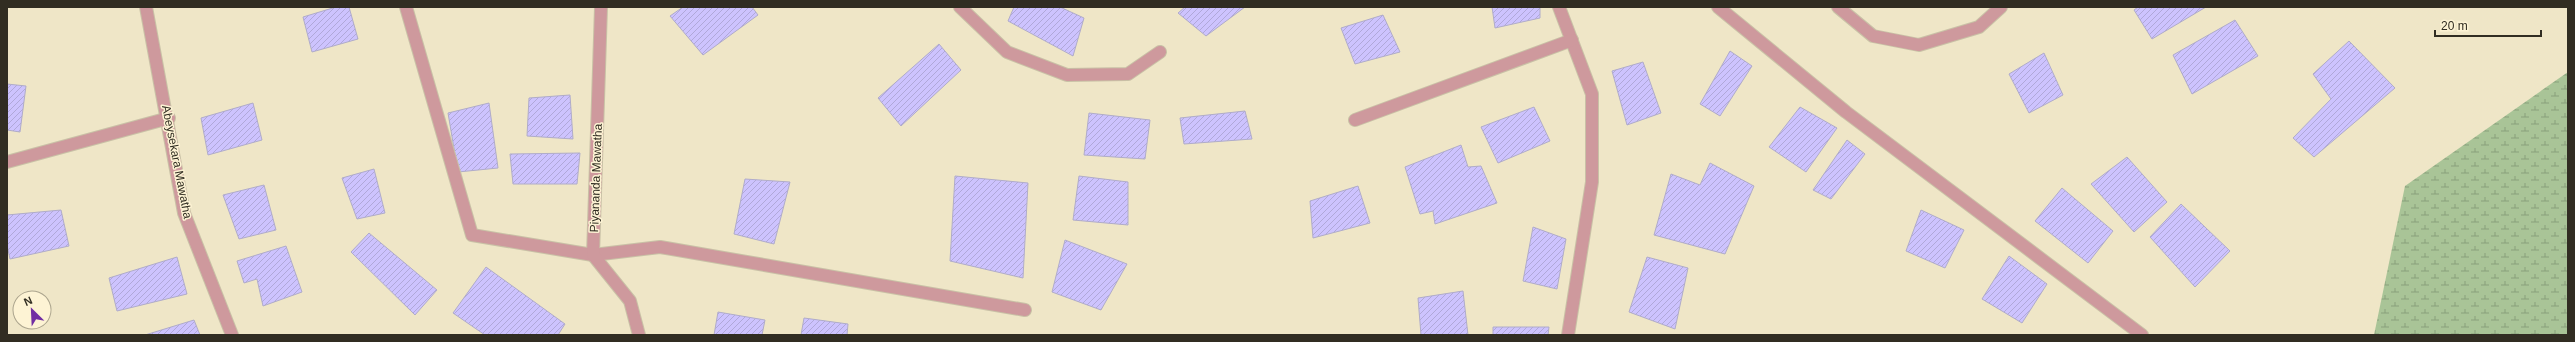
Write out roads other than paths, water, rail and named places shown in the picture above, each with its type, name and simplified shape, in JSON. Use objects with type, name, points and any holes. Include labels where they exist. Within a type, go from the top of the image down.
[{"type":"street","name":"Abeysekara Mawatha","points":[[146,7],[169,118],[184,213],[232,335]]},
{"type":"street","points":[[406,7],[472,235],[594,255],[660,247],[1025,310]]},
{"type":"street","name":"Piyananda Mawatha","points":[[594,255],[601,7]]},
{"type":"street","points":[[960,7],[1007,52],[1067,75],[1128,74],[1160,52]]},
{"type":"street","points":[[1560,7],[1592,94],[1592,182],[1568,335]]},
{"type":"street","points":[[1718,7],[1853,117],[2142,335]]},
{"type":"street","points":[[1838,7],[1873,36],[1919,45],[1979,28],[2001,7]]},
{"type":"street","points":[[1355,120],[1572,40]]},
{"type":"street","points":[[7,162],[169,118]]},
{"type":"street","points":[[594,255],[630,301],[639,335]]}]
